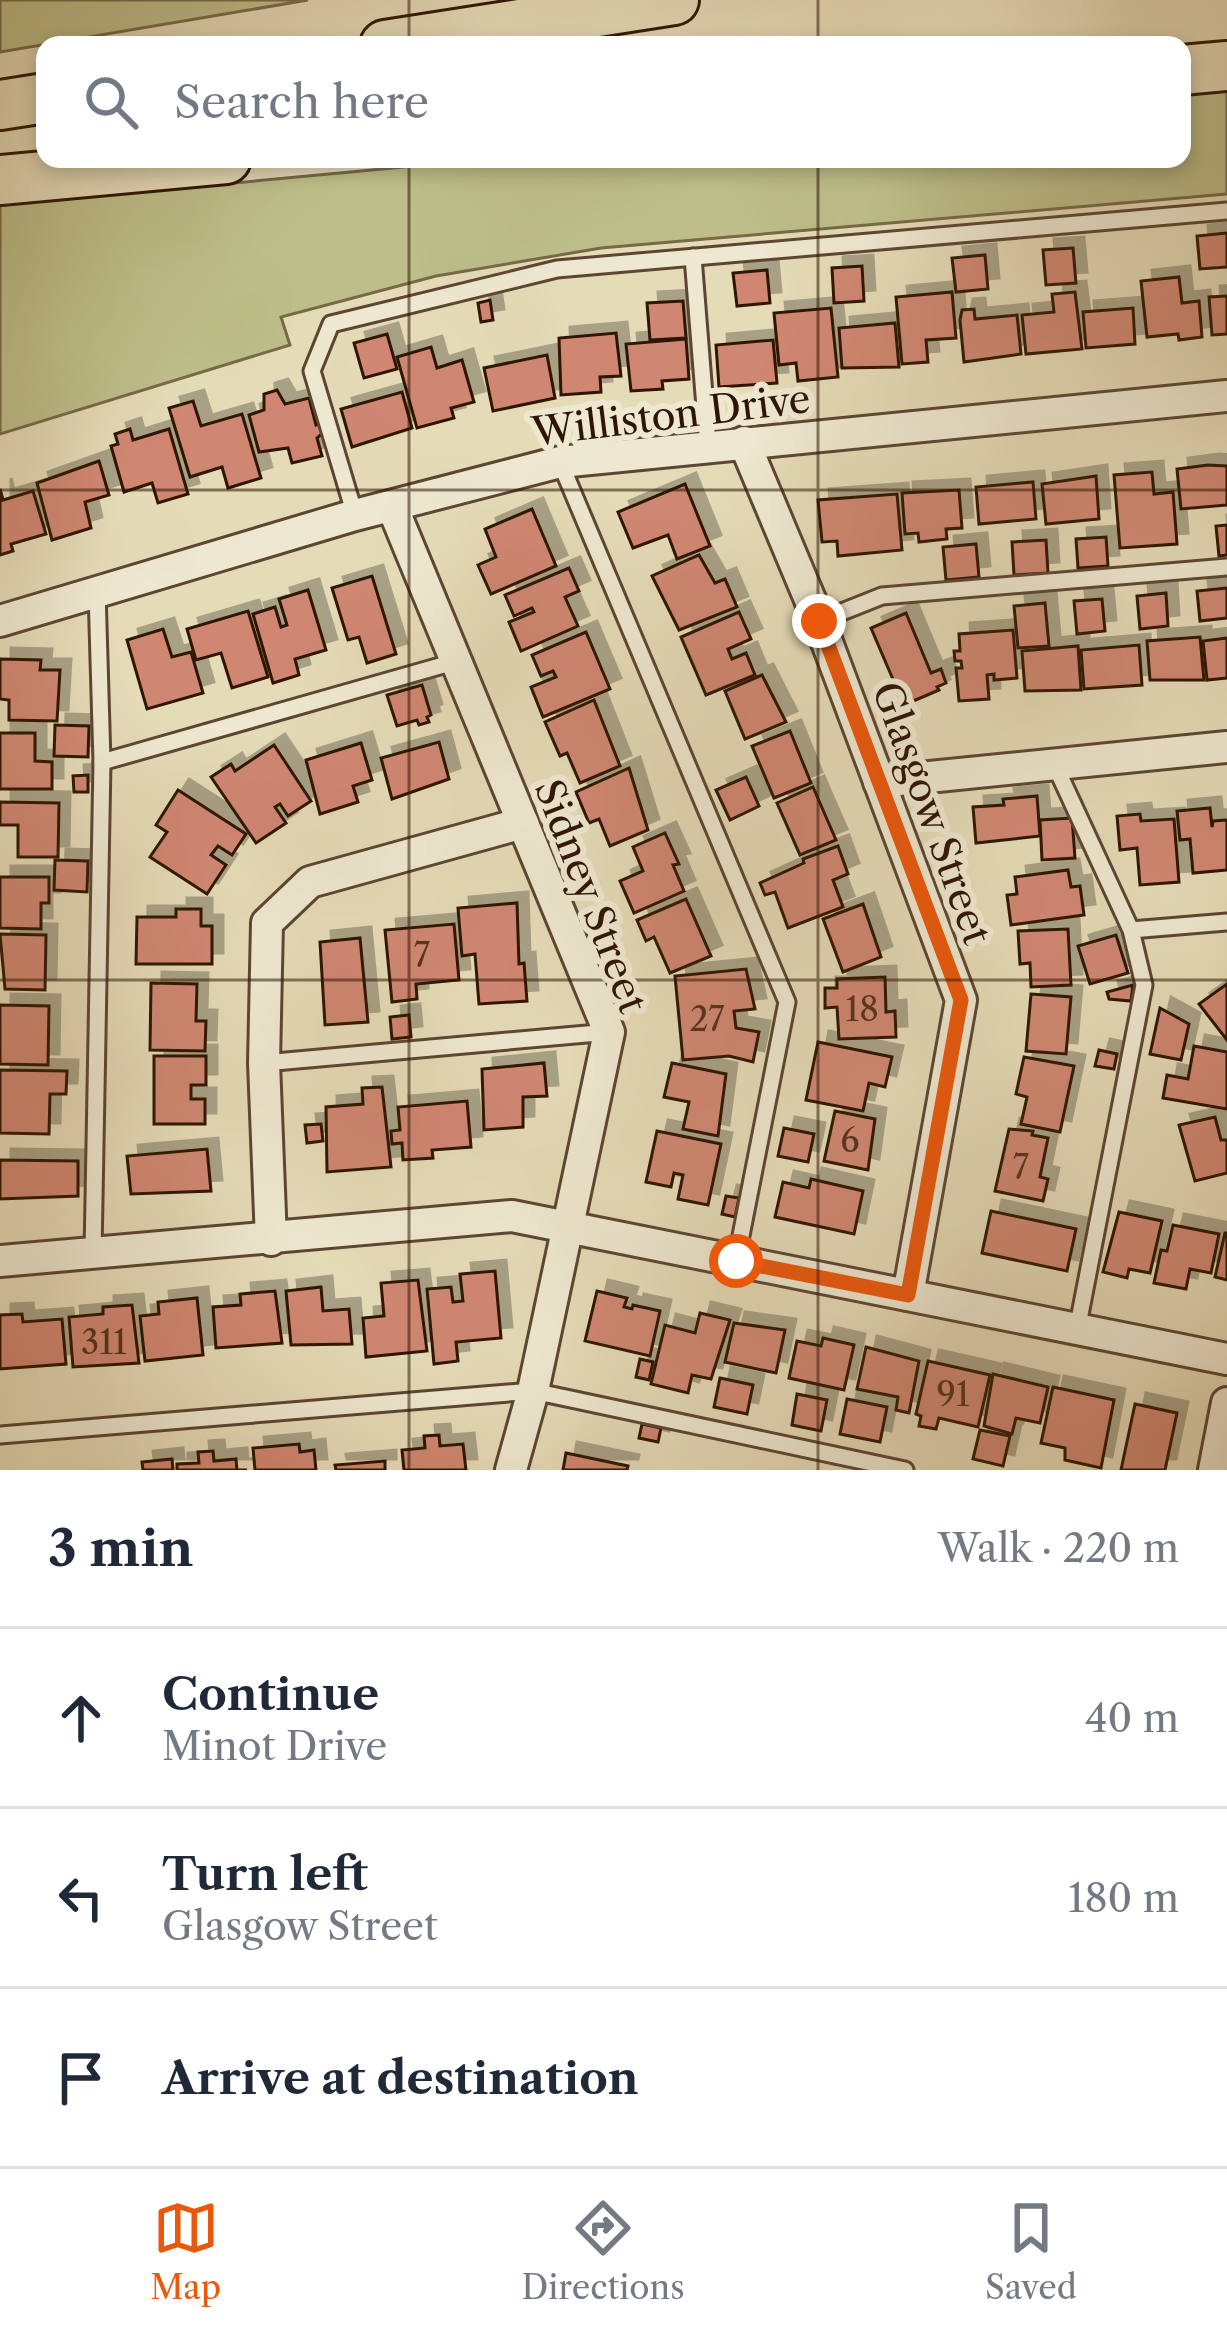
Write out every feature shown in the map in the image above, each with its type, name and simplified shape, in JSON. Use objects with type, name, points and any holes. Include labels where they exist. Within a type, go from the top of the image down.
[{"type":"main road","points":[[443,36],[674,0]]},
{"type":"main road","points":[[1191,69],[1227,66]]},
{"type":"main road","points":[[0,105],[36,99]]},
{"type":"main road","points":[[0,180],[129,168]]},
{"type":"street","name":"Williston Drive","points":[[0,621],[356,514],[560,462],[1227,396]]},
{"type":"street","name":"Glasgow Street","points":[[744,442],[819,621],[961,1000],[908,1295]]},
{"type":"street","name":"Sidney Street","points":[[392,506],[609,1032],[512,1470]]},
{"type":"street","points":[[879,782],[1227,747]]},
{"type":"street","points":[[271,1240],[264,1063],[267,923],[310,882],[523,823]]},
{"type":"street","points":[[0,1262],[512,1216],[1227,1359]]},
{"type":"street","points":[[1214,1470],[1227,1403]]},
{"type":"lane","points":[[356,514],[312,371],[331,325],[557,269],[1227,211]]},
{"type":"lane","points":[[693,257],[708,445]]},
{"type":"lane","points":[[560,462],[787,1002],[736,1261]]},
{"type":"lane","points":[[819,621],[882,596],[1227,567]]},
{"type":"lane","points":[[93,1254],[102,762],[97,590]]},
{"type":"lane","points":[[102,762],[454,662]]},
{"type":"lane","points":[[1054,763],[1131,930],[1144,985],[1077,1330]]},
{"type":"lane","points":[[1131,930],[1227,922]]},
{"type":"lane","points":[[264,1063],[609,1032]]},
{"type":"lane","points":[[0,1436],[533,1391],[905,1470]]},
{"type":"green space","points":[[0,0],[308,0],[95,36],[36,36],[36,46],[0,52]]},
{"type":"green space","points":[[1227,91],[1227,194],[601,248],[436,276],[281,317],[290,345],[0,434],[0,205],[393,168],[1191,168],[1191,94]]},
{"type":"building","points":[[1227,233],[1227,267],[1200,269],[1197,236]]},
{"type":"building","points":[[1073,248],[1076,283],[1046,285],[1043,250]]},
{"type":"building","points":[[985,255],[988,289],[956,292],[952,258]]},
{"type":"building","points":[[862,266],[864,301],[834,303],[832,268]]},
{"type":"building","points":[[767,270],[770,303],[737,306],[733,273]]},
{"type":"building","points":[[1179,277],[1182,303],[1199,301],[1202,337],[1147,337],[1141,281]]},
{"type":"building","points":[[952,292],[956,338],[926,340],[928,362],[902,364],[896,297]]},
{"type":"building","points":[[1075,292],[1082,349],[1026,354],[1022,315],[1054,312],[1052,294]]},
{"type":"building","points":[[1227,296],[1227,334],[1212,335],[1209,297]]},
{"type":"building","points":[[490,300],[493,320],[481,322],[478,303]]},
{"type":"building","points":[[683,301],[686,338],[650,340],[647,303]]},
{"type":"building","points":[[831,308],[838,377],[798,381],[796,363],[779,365],[774,313]]},
{"type":"building","points":[[1133,308],[1135,344],[1086,348],[1083,312]]},
{"type":"building","points":[[974,309],[975,319],[1017,315],[1021,354],[964,362],[960,320],[962,310]]},
{"type":"building","points":[[895,323],[899,367],[842,368],[839,328]]},
{"type":"building","points":[[616,333],[621,376],[600,377],[601,392],[561,395],[559,338]]},
{"type":"building","points":[[387,334],[397,369],[364,378],[354,343]]},
{"type":"building","points":[[686,339],[689,379],[662,381],[663,389],[631,391],[626,344]]},
{"type":"building","points":[[773,340],[777,383],[719,387],[716,345]]},
{"type":"building","points":[[431,347],[437,368],[462,360],[474,402],[451,408],[454,418],[417,428],[397,357]]},
{"type":"building","points":[[547,355],[555,398],[493,411],[484,368]]},
{"type":"building","points":[[277,390],[285,404],[309,398],[316,425],[321,423],[324,432],[317,438],[322,456],[292,463],[288,448],[259,452],[249,415],[264,410],[264,394]]},
{"type":"building","points":[[402,392],[412,428],[352,447],[341,409]]},
{"type":"building","points":[[193,401],[201,426],[242,414],[261,478],[228,488],[222,467],[190,477],[169,408]]},
{"type":"building","points":[[130,429],[133,440],[169,429],[188,494],[158,503],[152,483],[124,492],[111,446],[118,444],[115,434]]},
{"type":"building","points":[[99,461],[109,495],[85,502],[91,528],[52,540],[37,483]]},
{"type":"building","points":[[1227,466],[1227,505],[1181,509],[1177,469]]},
{"type":"building","points":[[1152,472],[1154,494],[1173,492],[1177,544],[1120,548],[1114,475]]},
{"type":"building","points":[[1096,476],[1099,519],[1046,524],[1042,484]]},
{"type":"building","points":[[1033,482],[1036,519],[979,524],[976,487]]},
{"type":"building","points":[[685,484],[710,546],[677,559],[668,535],[633,548],[618,512]]},
{"type":"building","points":[[0,489],[3,500],[33,491],[46,534],[11,544],[13,551],[0,555]]},
{"type":"building","points":[[959,490],[962,528],[946,529],[947,539],[919,542],[918,533],[905,534],[902,493]]},
{"type":"building","points":[[897,494],[902,550],[838,556],[837,541],[822,542],[818,500]]},
{"type":"building","points":[[532,509],[556,566],[491,594],[478,565],[496,557],[485,529]]},
{"type":"building","points":[[1227,525],[1227,555],[1219,556],[1216,526]]},
{"type":"building","points":[[1106,537],[1108,566],[1078,568],[1076,539]]},
{"type":"building","points":[[1046,540],[1048,573],[1014,575],[1012,542]]},
{"type":"building","points":[[976,544],[979,577],[946,580],[943,547]]},
{"type":"building","points":[[699,555],[715,583],[725,579],[737,607],[679,630],[652,576]]},
{"type":"building","points":[[569,568],[579,591],[565,597],[578,626],[521,651],[509,622],[534,612],[532,608],[514,616],[505,595]]},
{"type":"building","points":[[372,576],[396,654],[367,663],[359,637],[348,640],[332,588]]},
{"type":"building","points":[[1227,588],[1227,618],[1200,621],[1197,591]]},
{"type":"building","points":[[308,590],[326,650],[295,659],[299,675],[273,683],[253,614],[275,607],[281,627],[287,625],[279,599]]},
{"type":"building","points":[[1166,593],[1168,626],[1140,629],[1137,596]]},
{"type":"building","points":[[1102,599],[1105,631],[1077,634],[1074,601]]},
{"type":"building","points":[[1045,603],[1049,646],[1018,648],[1014,606]]},
{"type":"building","points":[[248,611],[268,677],[232,688],[221,653],[196,660],[187,629]]},
{"type":"building","points":[[739,612],[751,639],[728,649],[732,659],[746,653],[755,675],[706,695],[681,637]]},
{"type":"building","points":[[906,613],[931,673],[941,669],[946,683],[904,705],[871,628]]},
{"type":"building","points":[[163,629],[172,657],[191,652],[203,693],[147,709],[127,640]]},
{"type":"building","points":[[1013,630],[1017,678],[994,680],[994,674],[987,675],[989,699],[959,701],[956,668],[962,668],[954,651],[960,651],[959,634]]},
{"type":"building","points":[[586,632],[610,689],[543,717],[531,687],[556,677],[553,671],[541,676],[532,655]]},
{"type":"building","points":[[1200,637],[1204,680],[1150,680],[1147,641]]},
{"type":"building","points":[[1227,638],[1227,678],[1207,680],[1203,641]]},
{"type":"building","points":[[1139,645],[1142,685],[1084,689],[1081,650]]},
{"type":"building","points":[[1078,646],[1081,690],[1025,691],[1022,651]]},
{"type":"building","points":[[0,659],[41,660],[40,670],[60,670],[57,721],[9,720],[9,700],[0,699]]},
{"type":"building","points":[[762,675],[786,722],[745,739],[725,691]]},
{"type":"building","points":[[422,685],[429,722],[397,726],[387,695]]},
{"type":"building","points":[[594,700],[620,766],[580,783],[567,753],[560,756],[545,722]]},
{"type":"building","points":[[55,725],[89,726],[88,757],[54,756]]},
{"type":"building","points":[[790,731],[811,783],[774,798],[752,746]]},
{"type":"building","points":[[0,733],[35,733],[35,761],[52,762],[52,789],[0,789]]},
{"type":"building","points":[[439,742],[449,779],[392,799],[381,758]]},
{"type":"building","points":[[361,743],[372,780],[353,786],[358,802],[320,814],[306,760]]},
{"type":"building","points":[[274,745],[311,801],[288,816],[280,804],[275,807],[286,823],[256,843],[211,777],[231,764],[235,771]]},
{"type":"building","points":[[629,768],[648,830],[610,846],[599,819],[589,823],[576,792]]},
{"type":"building","points":[[88,775],[88,792],[74,792],[73,776]]},
{"type":"building","points":[[746,777],[759,806],[730,820],[716,790]]},
{"type":"building","points":[[813,787],[836,840],[800,855],[777,803]]},
{"type":"building","points":[[178,790],[246,834],[232,855],[218,846],[211,855],[226,865],[207,894],[150,857],[167,832],[156,825]]},
{"type":"building","points":[[1037,796],[1040,836],[976,843],[973,807]]},
{"type":"building","points":[[0,802],[59,803],[58,857],[18,857],[18,825],[0,825]]},
{"type":"building","points":[[1210,808],[1212,827],[1213,821],[1227,820],[1227,870],[1193,873],[1190,839],[1180,840],[1177,811]]},
{"type":"building","points":[[1140,814],[1141,821],[1174,819],[1179,882],[1140,885],[1137,848],[1120,850],[1117,816]]},
{"type":"building","points":[[1072,818],[1075,858],[1042,860],[1040,820]]},
{"type":"building","points":[[665,833],[679,864],[673,865],[684,891],[634,913],[620,881],[643,871],[633,847]]},
{"type":"building","points":[[838,846],[848,874],[833,880],[843,907],[788,928],[775,892],[765,895],[760,883]]},
{"type":"building","points":[[55,860],[88,861],[87,892],[54,890]]},
{"type":"building","points":[[1068,870],[1071,887],[1080,886],[1084,915],[1011,925],[1007,895],[1017,894],[1015,877]]},
{"type":"building","points":[[0,877],[49,877],[49,903],[41,903],[41,929],[0,928]]},
{"type":"building","points":[[686,899],[711,956],[670,973],[654,937],[646,941],[637,920]]},
{"type":"building","points":[[517,903],[519,964],[524,963],[527,1001],[479,1004],[475,954],[462,956],[458,908]]},
{"type":"building","points":[[863,904],[881,957],[843,972],[823,919]]},
{"type":"building","points":[[176,909],[201,909],[201,926],[212,926],[212,964],[136,964],[137,917],[176,917]]},
{"type":"building","points":[[454,924],[459,980],[416,984],[417,999],[392,1002],[385,930]]},
{"type":"building","points":[[1068,929],[1071,985],[1031,987],[1030,963],[1020,964],[1018,931]]},
{"type":"building","points":[[0,934],[46,935],[45,990],[5,989]]},
{"type":"building","points":[[1116,935],[1128,973],[1090,984],[1078,946]]},
{"type":"building","points":[[360,938],[368,1022],[325,1025],[320,942]]},
{"type":"building","points":[[746,969],[755,1009],[734,1011],[736,1028],[759,1032],[753,1062],[729,1056],[683,1060],[675,976]]},
{"type":"building","points":[[885,977],[886,1012],[895,1011],[896,1037],[839,1039],[837,1007],[825,1008],[825,988],[837,988],[837,979]]},
{"type":"building","points":[[151,983],[197,984],[196,1021],[206,1021],[205,1051],[150,1050]]},
{"type":"building","points":[[1227,984],[1227,1040],[1199,1004]]},
{"type":"building","points":[[1133,985],[1131,1001],[1109,999],[1107,992]]},
{"type":"building","points":[[1031,994],[1071,997],[1066,1054],[1026,1051]]},
{"type":"building","points":[[0,1005],[49,1006],[48,1065],[0,1064]]},
{"type":"building","points":[[1160,1008],[1189,1024],[1181,1060],[1150,1054]]},
{"type":"building","points":[[409,1015],[411,1037],[392,1039],[390,1017]]},
{"type":"building","points":[[818,1042],[892,1057],[885,1087],[869,1083],[863,1111],[806,1100]]},
{"type":"building","points":[[1194,1046],[1227,1052],[1227,1109],[1163,1098],[1167,1075],[1188,1079]]},
{"type":"building","points":[[1099,1050],[1117,1054],[1114,1069],[1095,1066]]},
{"type":"building","points":[[154,1056],[206,1056],[206,1085],[191,1085],[191,1099],[205,1099],[205,1124],[154,1124]]},
{"type":"building","points":[[1024,1057],[1074,1066],[1060,1132],[1021,1124],[1027,1097],[1016,1094]]},
{"type":"building","points":[[544,1063],[547,1096],[523,1097],[523,1127],[484,1130],[482,1069]]},
{"type":"building","points":[[672,1063],[726,1074],[718,1136],[683,1129],[689,1102],[664,1097]]},
{"type":"building","points":[[0,1070],[67,1071],[66,1094],[50,1094],[49,1134],[0,1133]]},
{"type":"building","points":[[382,1087],[391,1167],[327,1172],[326,1107],[363,1104],[362,1088]]},
{"type":"building","points":[[467,1101],[471,1147],[432,1150],[433,1158],[403,1160],[402,1143],[392,1144],[391,1131],[400,1130],[398,1107]]},
{"type":"building","points":[[835,1111],[875,1119],[868,1170],[824,1161]]},
{"type":"building","points":[[1215,1117],[1221,1140],[1227,1140],[1227,1173],[1195,1181],[1179,1125]]},
{"type":"building","points":[[321,1124],[323,1141],[307,1143],[305,1125]]},
{"type":"building","points":[[784,1128],[814,1134],[808,1162],[778,1156]]},
{"type":"building","points":[[1009,1129],[1048,1138],[1040,1177],[1048,1179],[1043,1201],[995,1191]]},
{"type":"building","points":[[657,1131],[721,1144],[708,1205],[678,1199],[683,1175],[674,1173],[671,1187],[646,1182]]},
{"type":"building","points":[[207,1149],[211,1191],[131,1194],[127,1156]]},
{"type":"building","points":[[0,1160],[78,1161],[78,1196],[0,1199]]},
{"type":"building","points":[[811,1179],[863,1191],[854,1234],[775,1217],[783,1182],[809,1188]]},
{"type":"building","points":[[726,1196],[739,1198],[735,1217],[722,1214]]},
{"type":"building","points":[[991,1211],[1076,1229],[1067,1271],[982,1253]]},
{"type":"building","points":[[1119,1212],[1162,1221],[1150,1273],[1129,1269],[1127,1278],[1103,1272]]},
{"type":"building","points":[[1173,1225],[1219,1234],[1211,1273],[1190,1269],[1186,1289],[1154,1283],[1161,1250],[1167,1251]]},
{"type":"building","points":[[1227,1233],[1227,1280],[1215,1277]]},
{"type":"building","points":[[495,1271],[501,1338],[456,1342],[458,1361],[434,1364],[427,1289],[451,1287],[453,1302],[463,1301],[460,1274]]},
{"type":"building","points":[[418,1280],[427,1351],[366,1357],[363,1318],[384,1316],[381,1283]]},
{"type":"building","points":[[321,1287],[323,1311],[349,1309],[352,1344],[291,1345],[286,1291]]},
{"type":"building","points":[[275,1291],[282,1343],[216,1348],[213,1307],[241,1305],[240,1294]]},
{"type":"building","points":[[597,1291],[627,1298],[624,1307],[660,1311],[650,1356],[585,1341]]},
{"type":"building","points":[[197,1298],[203,1355],[145,1361],[140,1316],[159,1314],[158,1302]]},
{"type":"building","points":[[132,1305],[139,1363],[73,1367],[69,1317]]},
{"type":"building","points":[[700,1313],[730,1320],[711,1379],[692,1375],[688,1393],[651,1384],[665,1325],[695,1333]]},
{"type":"building","points":[[22,1314],[23,1322],[62,1319],[66,1364],[0,1369],[0,1315]]},
{"type":"building","points":[[734,1323],[785,1330],[776,1373],[725,1362]]},
{"type":"building","points":[[823,1338],[854,1345],[844,1390],[789,1378],[797,1341],[821,1346]]},
{"type":"building","points":[[866,1347],[919,1361],[909,1413],[896,1410],[898,1397],[857,1389]]},
{"type":"building","points":[[640,1359],[653,1362],[649,1380],[636,1377]]},
{"type":"building","points":[[928,1361],[990,1375],[978,1427],[939,1418],[936,1429],[919,1426],[921,1416],[916,1414]]},
{"type":"building","points":[[993,1374],[1048,1387],[1040,1423],[1016,1418],[1012,1434],[984,1426]]},
{"type":"building","points":[[720,1378],[753,1385],[747,1414],[714,1407]]},
{"type":"building","points":[[1053,1387],[1114,1400],[1101,1468],[1065,1460],[1065,1448],[1041,1443]]},
{"type":"building","points":[[797,1394],[827,1400],[821,1431],[792,1425]]},
{"type":"building","points":[[847,1399],[887,1407],[880,1442],[840,1434]]},
{"type":"building","points":[[1135,1404],[1177,1413],[1165,1470],[1121,1470]]},
{"type":"building","points":[[642,1424],[661,1428],[658,1442],[639,1438]]},
{"type":"building","points":[[980,1430],[1010,1436],[1003,1466],[973,1459]]},
{"type":"building","points":[[439,1435],[440,1446],[463,1444],[466,1470],[404,1470],[402,1450],[425,1448],[424,1436]]},
{"type":"building","points":[[299,1444],[300,1452],[314,1450],[316,1470],[255,1470],[253,1448]]},
{"type":"building","points":[[213,1451],[214,1461],[236,1459],[237,1470],[177,1470],[177,1464],[199,1463],[198,1452]]},
{"type":"building","points":[[566,1453],[628,1466],[627,1470],[563,1470]]},
{"type":"building","points":[[172,1459],[173,1470],[143,1470],[142,1462]]},
{"type":"building","points":[[385,1461],[385,1470],[336,1470],[335,1465]]},
{"type":"route","points":[[736,1261],[908,1295],[961,1000],[819,621]]}]
